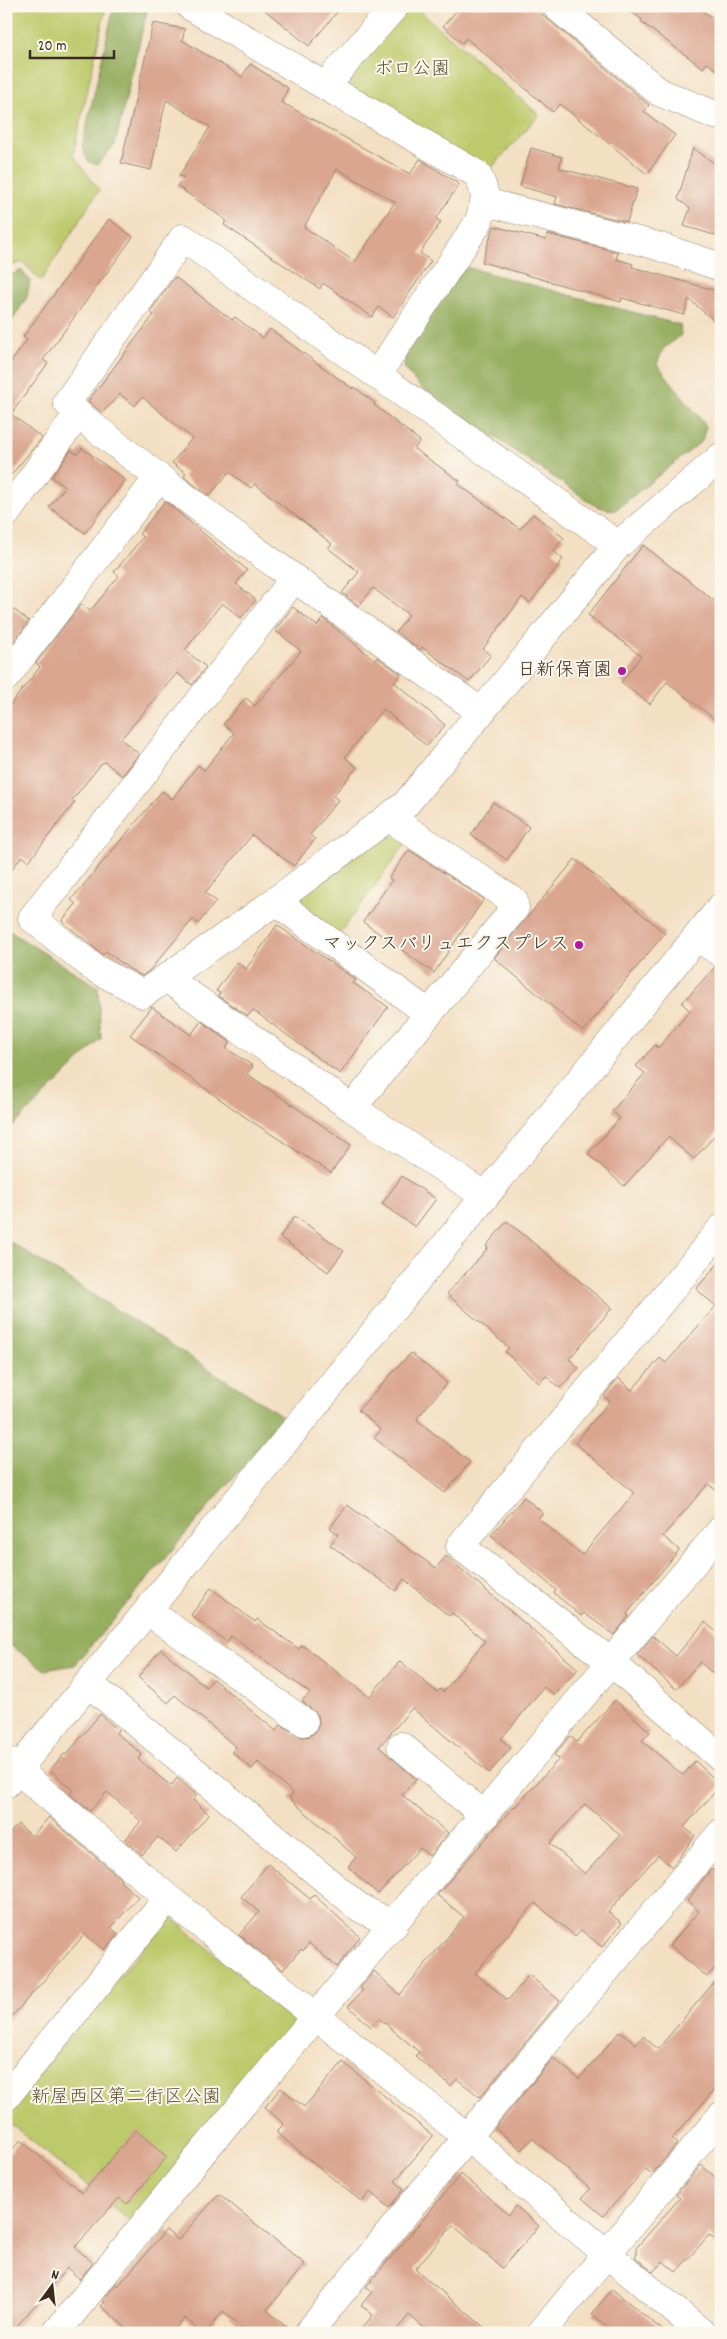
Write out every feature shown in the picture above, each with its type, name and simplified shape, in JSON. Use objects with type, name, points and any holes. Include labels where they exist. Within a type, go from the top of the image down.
[{"type":"street","points":[[190,6],[477,174],[486,190],[485,202],[478,222],[377,375]]},
{"type":"street","points":[[325,86],[395,6]]},
{"type":"street","points":[[556,6],[659,92],[715,115],[721,114]]},
{"type":"street","points":[[485,202],[654,245],[721,267]]},
{"type":"street","points":[[480,711],[293,580],[158,478],[78,414],[67,402],[183,238],[618,545]]},
{"type":"street","points":[[6,514],[78,414]]},
{"type":"street","points":[[293,580],[32,918],[94,968],[143,994],[405,806],[480,711],[618,545],[721,457]]},
{"type":"street","points":[[6,677],[158,478]]},
{"type":"street","points":[[352,1108],[515,908],[514,901],[390,818]]},
{"type":"street","points":[[275,901],[428,1013]]},
{"type":"street","points":[[702,2333],[467,2137],[10,1771],[88,1683],[148,1611],[721,907]]},
{"type":"street","points":[[697,937],[721,953]]},
{"type":"street","points":[[166,978],[352,1108],[485,1196]]},
{"type":"street","points":[[721,1228],[460,1546],[612,1662],[721,1758]]},
{"type":"street","points":[[56,2333],[721,1530]]},
{"type":"street","points":[[148,1611],[304,1722]]},
{"type":"street","points":[[88,1683],[360,1908],[394,1925]]},
{"type":"street","points":[[401,1746],[485,1816]]},
{"type":"street","points":[[308,2333],[467,2137],[721,1833]]},
{"type":"street","points":[[6,2097],[168,1898]]},
{"type":"street","points":[[541,2333],[721,2116]]},
{"type":"green space","points":[[6,6],[106,6],[73,155],[99,190],[41,281],[23,262],[6,267]]},
{"type":"green space","points":[[114,6],[148,6],[115,145],[97,165],[88,161],[82,147]]},
{"type":"green space","name":"ボロ公園","points":[[401,6],[414,6],[539,115],[487,173],[346,89],[344,73]]},
{"type":"green space","points":[[462,266],[680,325],[681,335],[663,349],[657,364],[706,426],[702,441],[614,511],[596,506],[419,386],[404,368],[405,353]]},
{"type":"green space","points":[[21,270],[30,281],[27,297],[6,331],[6,278]]},
{"type":"green space","points":[[384,837],[398,837],[407,842],[337,937],[302,911],[303,891]]},
{"type":"green space","points":[[6,929],[98,987],[101,1039],[6,1133]]},
{"type":"green space","points":[[6,1239],[284,1417],[75,1665],[45,1670],[6,1642]]},
{"type":"green space","name":"新屋西区第二街区公園","points":[[170,1916],[295,2021],[132,2222],[6,2120],[6,2114]]},
{"type":"building","points":[[260,6],[342,6],[309,46]]},
{"type":"building","points":[[461,6],[532,6],[649,105],[644,112],[675,135],[647,174],[560,104],[553,112],[466,38],[462,43],[443,26]]},
{"type":"building","points":[[624,6],[696,6],[721,24],[721,73],[707,63],[703,68],[641,22],[642,20]]},
{"type":"building","points":[[153,23],[185,29],[182,40],[242,77],[250,64],[288,88],[281,102],[410,174],[420,159],[459,184],[436,219],[441,222],[420,253],[431,261],[393,317],[379,307],[372,317],[323,283],[320,289],[224,225],[226,220],[177,186],[184,177],[179,176],[210,127],[166,100],[151,170],[121,163]],"holes":[[[337,169],[395,202],[355,262],[304,227]]]},
{"type":"building","points":[[531,148],[562,157],[559,168],[637,189],[627,222],[555,204],[557,197],[520,186]]},
{"type":"building","points":[[693,148],[721,168],[721,237],[684,226],[690,208],[678,199]]},
{"type":"building","points":[[109,219],[133,237],[43,360],[48,363],[11,414],[42,438],[6,481],[6,369],[27,340],[23,337]]},
{"type":"building","points":[[494,226],[546,240],[547,234],[618,252],[616,259],[633,264],[632,267],[721,292],[721,327],[689,299],[684,315],[622,298],[621,302],[482,262]]},
{"type":"building","points":[[175,277],[232,320],[235,317],[263,338],[270,329],[353,389],[354,387],[420,441],[414,449],[460,481],[458,484],[520,529],[533,514],[564,538],[553,551],[563,559],[530,603],[522,597],[483,649],[491,655],[469,682],[422,647],[420,650],[396,632],[409,615],[373,588],[359,606],[342,593],[359,572],[328,548],[332,544],[255,484],[251,488],[229,472],[209,496],[184,477],[186,473],[172,463],[192,438],[142,397],[135,406],[120,394],[102,413],[88,401],[154,315],[150,312]]},
{"type":"building","points":[[82,448],[125,480],[85,533],[49,507],[65,487],[52,477],[71,450],[77,454]]},
{"type":"building","points":[[165,501],[247,570],[236,584],[256,600],[241,618],[222,603],[185,650],[206,667],[192,685],[177,673],[121,739],[139,754],[122,776],[105,762],[102,763],[72,800],[75,802],[29,861],[22,856],[6,877],[6,710],[40,667],[36,663],[81,604],[90,611],[119,576],[114,572],[143,537],[139,534]]},
{"type":"building","points":[[643,545],[721,606],[721,724],[667,682],[650,704],[621,682],[641,656],[588,615]]},
{"type":"building","points":[[6,604],[29,621],[12,644],[6,639]]},
{"type":"building","points":[[293,607],[317,626],[323,618],[375,660],[377,657],[401,674],[394,682],[445,725],[427,746],[383,709],[345,757],[357,767],[333,796],[338,800],[310,835],[315,839],[294,866],[252,835],[205,893],[216,901],[198,924],[193,919],[150,970],[142,976],[106,951],[103,955],[62,921],[76,904],[71,900],[162,791],[172,799],[198,765],[204,770],[234,733],[223,724],[246,698],[255,706],[301,651],[275,630]]},
{"type":"building","points":[[493,802],[529,827],[507,860],[471,835]]},
{"type":"building","points":[[409,850],[484,899],[434,973],[363,922],[392,880],[389,878]]},
{"type":"building","name":"マックスバリュエクスプレス","points":[[575,859],[665,933],[583,1032],[494,958]]},
{"type":"building","points":[[277,925],[356,980],[353,983],[388,1007],[340,1074],[253,1010],[248,1016],[218,996],[220,993],[216,991],[237,962],[246,969]]},
{"type":"building","points":[[715,967],[721,969],[721,1128],[694,1159],[668,1137],[624,1186],[588,1154],[620,1118],[612,1111],[645,1073],[636,1066],[655,1045],[658,1048],[690,1011],[682,1003]]},
{"type":"building","points":[[152,1007],[191,1035],[201,1021],[230,1042],[226,1048],[253,1066],[247,1074],[351,1145],[331,1173],[248,1119],[130,1035]]},
{"type":"building","points":[[402,1176],[436,1199],[415,1227],[382,1204]]},
{"type":"building","points":[[295,1216],[344,1251],[328,1272],[280,1237]]},
{"type":"building","points":[[507,1221],[612,1308],[569,1359],[579,1368],[560,1388],[546,1376],[539,1383],[505,1352],[509,1348],[447,1294],[488,1248],[486,1246]]},
{"type":"building","points":[[721,1260],[721,1494],[708,1484],[663,1536],[679,1550],[627,1614],[629,1616],[614,1635],[584,1613],[581,1616],[554,1593],[556,1590],[491,1535],[524,1497],[543,1513],[538,1518],[582,1555],[634,1493],[575,1443],[610,1401],[604,1396],[618,1378],[632,1390],[660,1358],[666,1363],[716,1306],[696,1289]]},
{"type":"building","points":[[411,1353],[447,1383],[417,1418],[418,1421],[470,1462],[445,1493],[374,1438],[381,1430],[358,1410]]},
{"type":"building","points":[[347,1505],[436,1568],[446,1556],[578,1669],[554,1695],[544,1687],[501,1739],[511,1748],[489,1773],[412,1708],[379,1747],[416,1779],[402,1795],[448,1833],[429,1856],[420,1848],[378,1894],[348,1867],[356,1857],[289,1798],[293,1793],[258,1762],[252,1769],[232,1752],[236,1747],[175,1695],[168,1703],[138,1677],[161,1649],[206,1687],[213,1679],[276,1731],[281,1725],[302,1737],[310,1736],[316,1731],[319,1724],[318,1715],[302,1701],[310,1693],[231,1636],[227,1642],[191,1615],[211,1588],[255,1622],[257,1619],[299,1649],[302,1645],[369,1697],[400,1661],[437,1692],[440,1689],[443,1692],[485,1641],[452,1613],[449,1616],[404,1579],[396,1591],[330,1545],[338,1534],[330,1528]]},
{"type":"building","points":[[705,1622],[721,1636],[721,1681],[700,1662],[676,1689],[637,1655],[653,1636],[676,1656]]},
{"type":"building","points":[[615,1700],[650,1732],[642,1741],[683,1775],[695,1761],[721,1785],[684,1827],[695,1836],[672,1867],[658,1855],[608,1912],[622,1923],[602,1947],[581,1930],[575,1936],[535,1903],[475,1973],[508,2000],[529,1975],[560,2001],[480,2097],[457,2079],[451,2086],[415,2056],[419,2052],[379,2018],[371,2027],[348,2006],[363,1990],[360,1988],[374,1971],[400,1995],[464,1917],[437,1895],[514,1806],[559,1759],[554,1755],[570,1736],[577,1742]],"holes":[[[585,1804],[620,1835],[585,1874],[550,1843]]]},
{"type":"building","points":[[100,1714],[118,1730],[116,1733],[142,1754],[138,1759],[171,1786],[177,1778],[197,1795],[193,1800],[209,1814],[176,1852],[158,1837],[142,1855],[125,1840],[141,1821],[107,1792],[90,1811],[70,1794],[73,1790],[50,1770],[64,1754],[66,1755]]},
{"type":"building","points":[[49,1817],[121,1879],[120,1881],[138,1897],[111,1928],[118,1934],[104,1950],[85,1934],[6,2023],[6,1837],[18,1824],[32,1836]]},
{"type":"building","points":[[721,1862],[721,1961],[707,1977],[670,1945],[699,1911],[687,1901],[711,1869],[713,1871]]},
{"type":"building","points":[[268,1864],[310,1899],[314,1895],[360,1937],[337,1967],[309,1943],[303,1951],[301,1949],[283,1970],[239,1935],[259,1912],[241,1897]]},
{"type":"building","points":[[721,1974],[721,2082],[672,2139],[677,2144],[652,2174],[646,2169],[603,2216],[582,2198],[590,2189],[532,2138],[522,2150],[495,2128],[553,2058],[579,2079],[620,2031],[636,2044],[643,2036],[658,2049]]},
{"type":"building","points":[[343,2062],[433,2136],[395,2181],[404,2189],[389,2208],[370,2192],[362,2202],[313,2163],[276,2132],[284,2124],[265,2107],[281,2088],[304,2107]]},
{"type":"building","points":[[136,2130],[167,2157],[127,2204],[119,2198],[75,2247],[93,2263],[80,2279],[67,2268],[11,2333],[6,2333],[6,2156],[21,2140],[82,2193]]},
{"type":"building","points":[[701,2165],[721,2182],[721,2244],[709,2235],[676,2272],[663,2261],[653,2272],[636,2258],[636,2248],[680,2198],[676,2195]]},
{"type":"building","points":[[461,2174],[509,2215],[516,2206],[539,2226],[502,2268],[453,2225],[415,2269],[491,2333],[430,2333],[409,2315],[394,2333],[358,2333],[373,2315],[361,2305],[372,2292],[366,2287]]},
{"type":"building","points":[[219,2194],[305,2264],[267,2310],[293,2333],[248,2333],[223,2311],[205,2333],[201,2333],[185,2318],[171,2333],[132,2333],[101,2306],[105,2302],[103,2300],[116,2284],[118,2286],[166,2230],[178,2240]]},
{"type":"building","points":[[612,2289],[666,2333],[615,2333],[592,2314]]},
{"type":"place","name":"日新保育園","points":[[622,671]]},
{"type":"place","name":"マックスバリュエクスプレス","points":[[579,945]]}]
